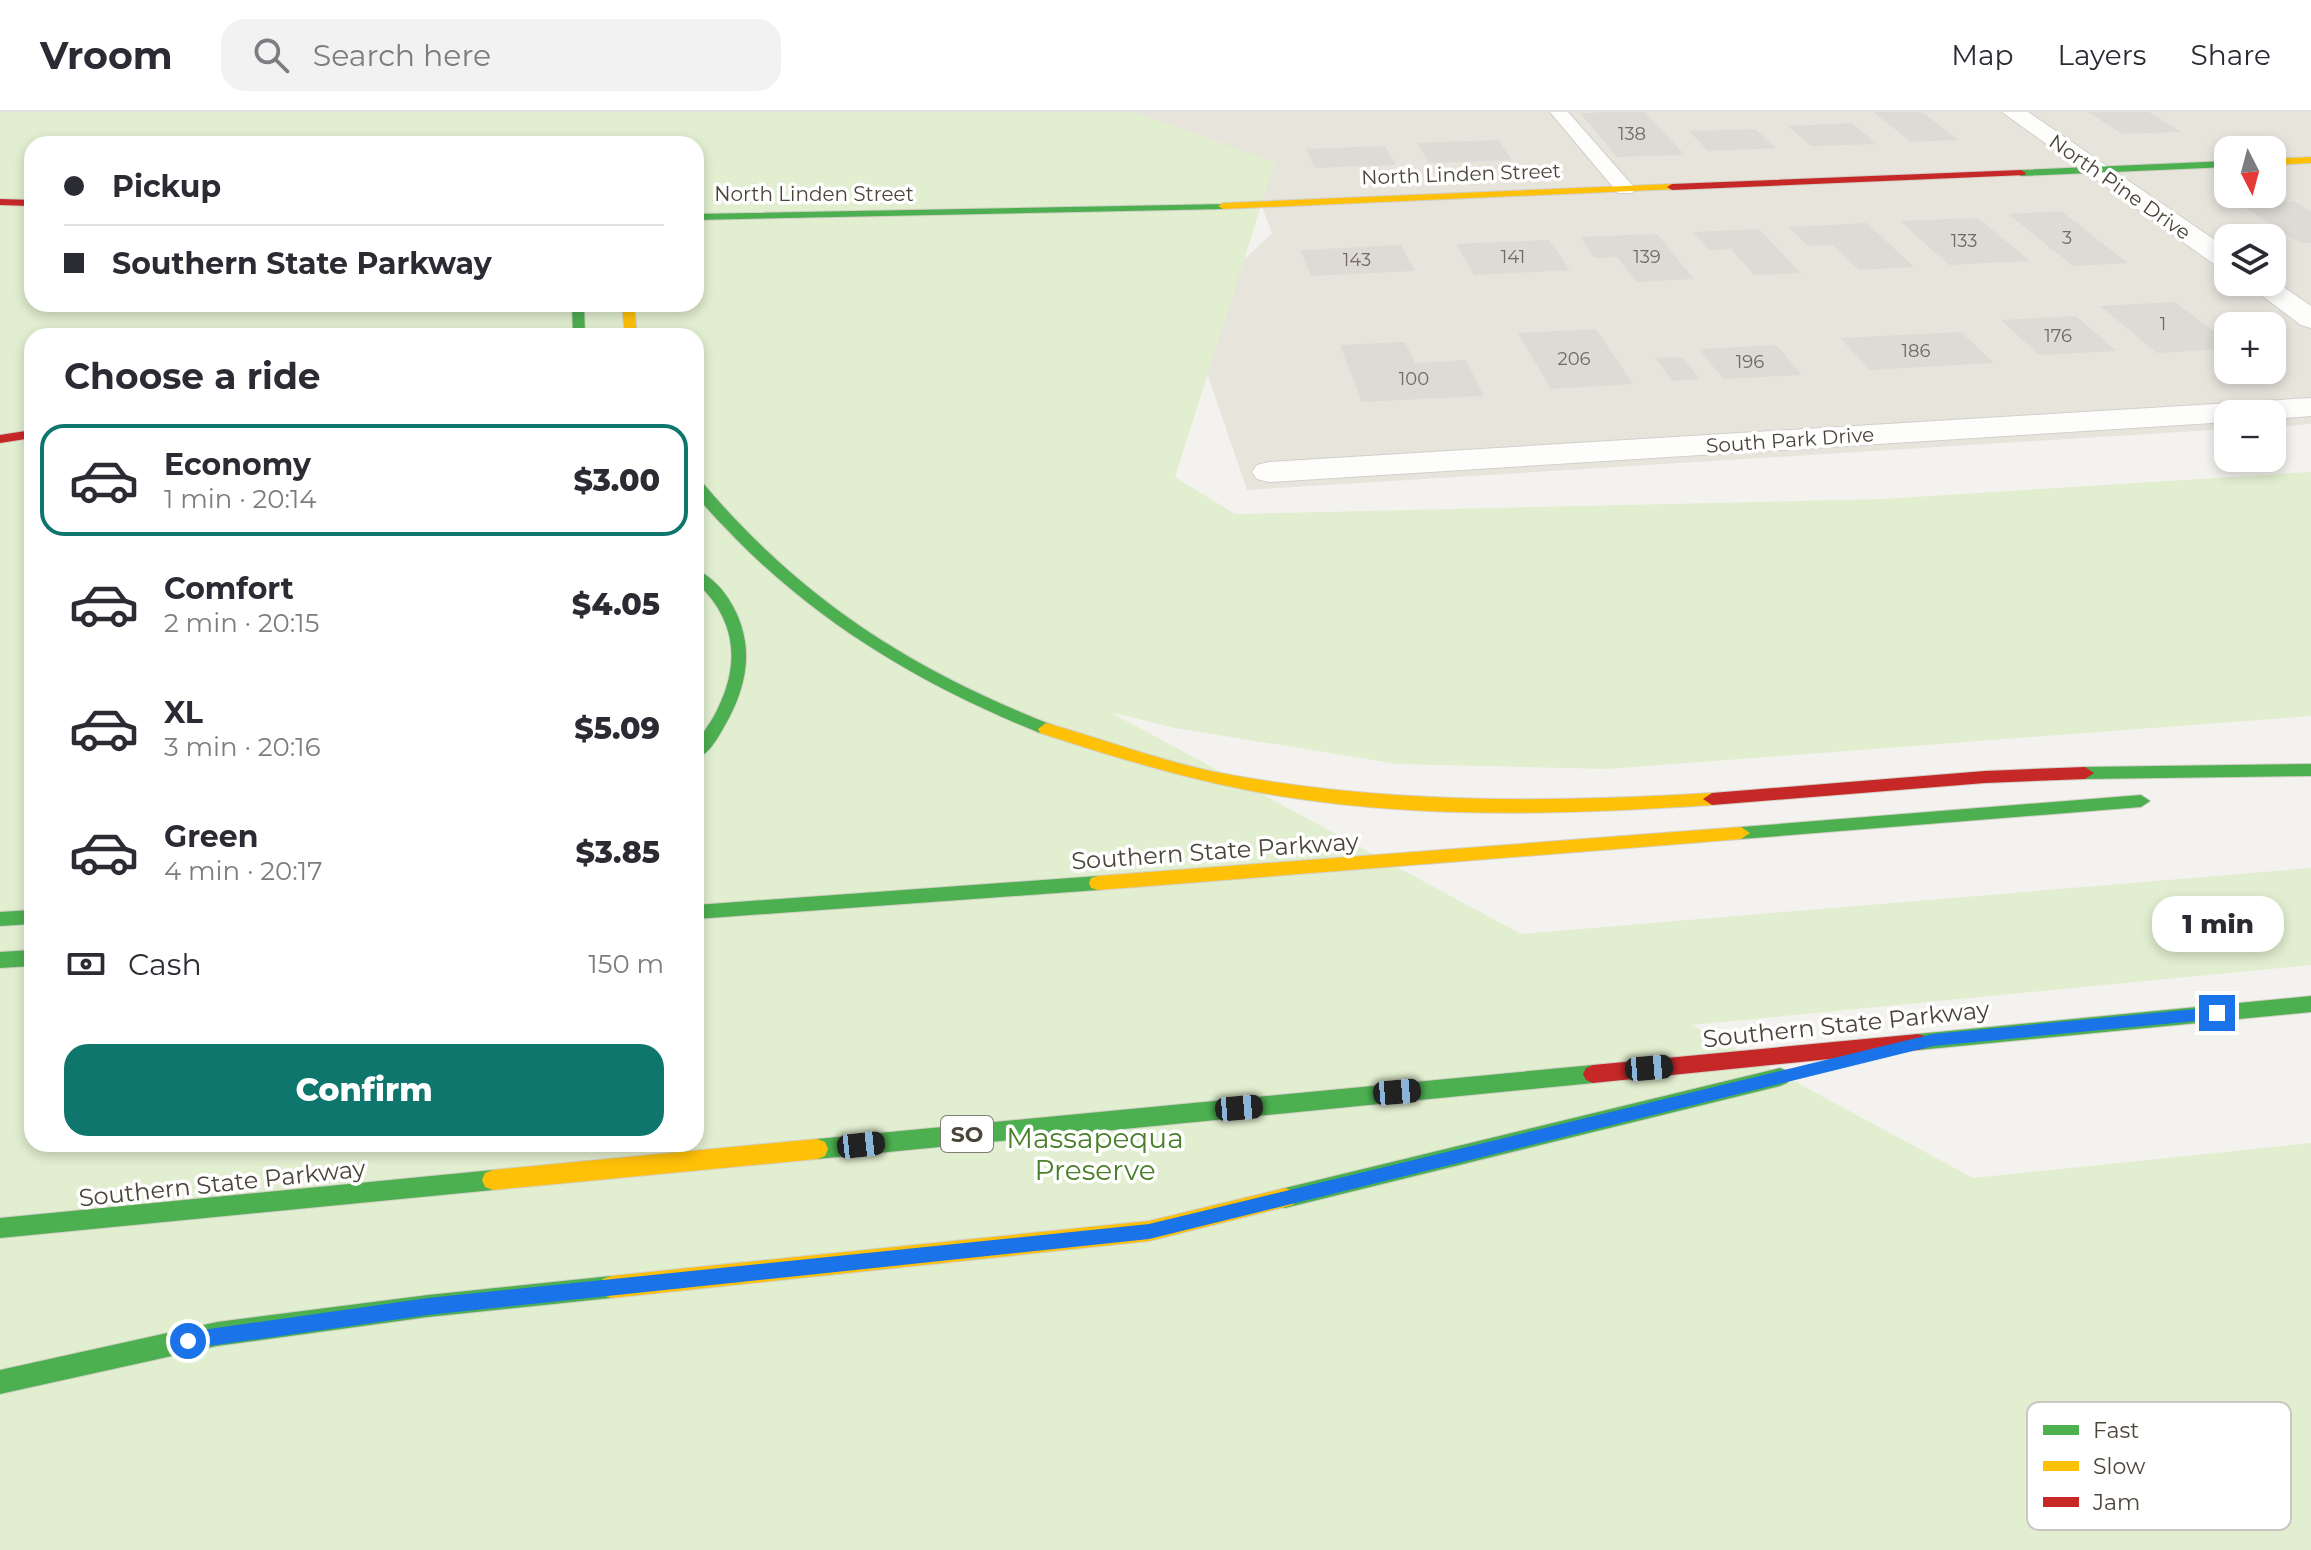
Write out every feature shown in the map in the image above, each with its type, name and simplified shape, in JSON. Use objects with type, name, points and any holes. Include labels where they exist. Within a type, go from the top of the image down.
[{"type":"main road","points":[[2286,161],[2311,160]]},
{"type":"main road","name":"North Linden Street","points":[[704,217],[1007,214],[2214,165]]},
{"type":"main road","points":[[0,202],[24,203]]},
{"type":"main road","points":[[0,439],[24,435]]},
{"type":"main road","points":[[704,496],[716,513],[811,599],[868,639],[930,676],[1003,712],[1090,747],[1174,770],[1262,789],[1355,802],[1454,808],[1548,808],[1642,804],[1989,777],[2311,770]]},
{"type":"main road","points":[[704,508],[716,513]]},
{"type":"main road","points":[[704,580],[719,592],[734,619],[742,652],[739,679],[727,712],[704,742]]},
{"type":"main road","points":[[2279,790],[2311,787]]},
{"type":"main road","name":"Southern State Parkway","points":[[704,911],[1247,873],[2152,800]]},
{"type":"main road","points":[[0,919],[24,918]]},
{"type":"main road","points":[[0,960],[24,958]]},
{"type":"main road","name":"Southern State Parkway","points":[[0,1228],[2311,1004]]},
{"type":"main road","points":[[0,1382],[217,1334],[428,1306],[1149,1231],[1933,1040]]},
{"type":"street","name":"North Pine Drive","points":[[2013,112],[2214,251]]},
{"type":"street","points":[[2278,296],[2311,319]]},
{"type":"street","name":"South Park Drive","points":[[1269,472],[2311,407]]},
{"type":"lane","points":[[1559,112],[1625,189]]},
{"type":"shaded area","points":[[1110,112],[2311,112],[2311,424],[2286,426],[2286,400],[2214,400],[2214,430],[1247,490],[1187,314],[1272,233],[1246,164]]},
{"type":"green space","name":"Massapequa Preserve","points":[[0,112],[1134,112],[1275,162],[1175,477],[1235,514],[1883,499],[2311,472],[2311,716],[1607,769],[1398,764],[1175,728],[1110,712],[1521,934],[2311,868],[2311,965],[1691,1025],[1973,1178],[2311,1143],[2311,1550],[0,1550]]},
{"type":"building","points":[[1645,112],[1685,155],[1617,157],[1580,113]]},
{"type":"building","points":[[1873,112],[1922,112],[1959,140],[1911,142]]},
{"type":"building","points":[[2088,112],[2149,112],[2181,132],[2122,134]]},
{"type":"building","points":[[1852,123],[1877,144],[1811,146],[1788,126]]},
{"type":"building","points":[[1755,129],[1776,148],[1708,151],[1689,131]]},
{"type":"building","points":[[1498,140],[1512,160],[1429,163],[1417,143]]},
{"type":"building","points":[[1385,146],[1396,165],[1315,168],[1306,149]]},
{"type":"building","points":[[2286,201],[2294,201],[2311,212],[2311,243],[2300,243],[2286,234],[2286,224],[2270,224],[2245,208],[2286,208]]},
{"type":"building","points":[[2061,211],[2128,263],[2073,266],[2008,214]]},
{"type":"building","points":[[1978,218],[2030,261],[1949,265],[1900,221]]},
{"type":"building","points":[[1867,223],[1914,267],[1859,270],[1833,245],[1808,246],[1789,227]]},
{"type":"building","points":[[1759,229],[1801,273],[1754,275],[1731,249],[1709,250],[1693,232]]},
{"type":"building","points":[[1657,234],[1694,279],[1636,282],[1617,257],[1595,258],[1580,237]]},
{"type":"building","points":[[1549,240],[1570,270],[1474,275],[1456,244]]},
{"type":"building","points":[[1401,245],[1415,271],[1311,276],[1300,250]]},
{"type":"building","points":[[2175,302],[2214,331],[2214,350],[2157,353],[2100,306]]},
{"type":"building","points":[[2076,316],[2117,351],[2039,355],[2001,320]]},
{"type":"building","points":[[1596,329],[1633,384],[1551,389],[1518,333]]},
{"type":"building","points":[[1961,332],[1994,363],[1870,370],[1840,338]]},
{"type":"building","points":[[1405,342],[1415,363],[1466,360],[1484,396],[1362,402],[1340,345]]},
{"type":"building","points":[[1776,345],[1802,375],[1723,379],[1699,349]]},
{"type":"building","points":[[1682,357],[1700,379],[1673,381],[1655,358]]},
{"type":"traffic: fast","points":[[2021,173],[2214,165]]},
{"type":"traffic: fast","points":[[704,217],[1223,206]]},
{"type":"traffic: fast","points":[[578,312],[579,328]]},
{"type":"traffic: fast","points":[[704,493],[769,563],[810,599],[854,631],[947,686],[1046,729]]},
{"type":"traffic: fast","points":[[704,581],[717,593],[731,615],[739,637],[740,661],[736,685],[727,709],[704,743]]},
{"type":"traffic: fast","points":[[2085,773],[2311,770]]},
{"type":"traffic: fast","points":[[1741,833],[2141,801]]},
{"type":"traffic: fast","points":[[704,911],[1098,883]]},
{"type":"traffic: fast","points":[[0,919],[24,918]]},
{"type":"traffic: fast","points":[[0,960],[24,958]]},
{"type":"traffic: fast","points":[[1918,1042],[2311,1004]]},
{"type":"traffic: fast","points":[[817,1149],[1593,1074]]},
{"type":"traffic: fast","points":[[1285,1198],[1780,1077]]},
{"type":"traffic: fast","points":[[0,1228],[493,1180]]},
{"type":"traffic: fast","points":[[0,1382],[217,1334],[428,1306],[611,1287]]},
{"type":"traffic: slow","points":[[2286,161],[2311,160]]},
{"type":"traffic: slow","points":[[1223,206],[1672,187]]},
{"type":"traffic: slow","points":[[629,312],[630,328]]},
{"type":"traffic: slow","points":[[1046,729],[1130,757],[1212,777],[1375,802],[1539,807],[1712,799]]},
{"type":"traffic: slow","points":[[1098,883],[1741,833]]},
{"type":"traffic: slow","points":[[493,1180],[817,1149]]},
{"type":"traffic: slow","points":[[611,1287],[1149,1231],[1285,1198]]},
{"type":"traffic: jam","points":[[1672,187],[2021,173]]},
{"type":"traffic: jam","points":[[0,202],[24,203]]},
{"type":"traffic: jam","points":[[0,439],[24,435]]},
{"type":"traffic: jam","points":[[1712,799],[1985,777],[2085,773]]},
{"type":"traffic: jam","points":[[1593,1074],[1918,1042]]},
{"type":"route","points":[[188,1341],[217,1334],[428,1306],[1149,1231],[1933,1040],[2217,1013]]}]
